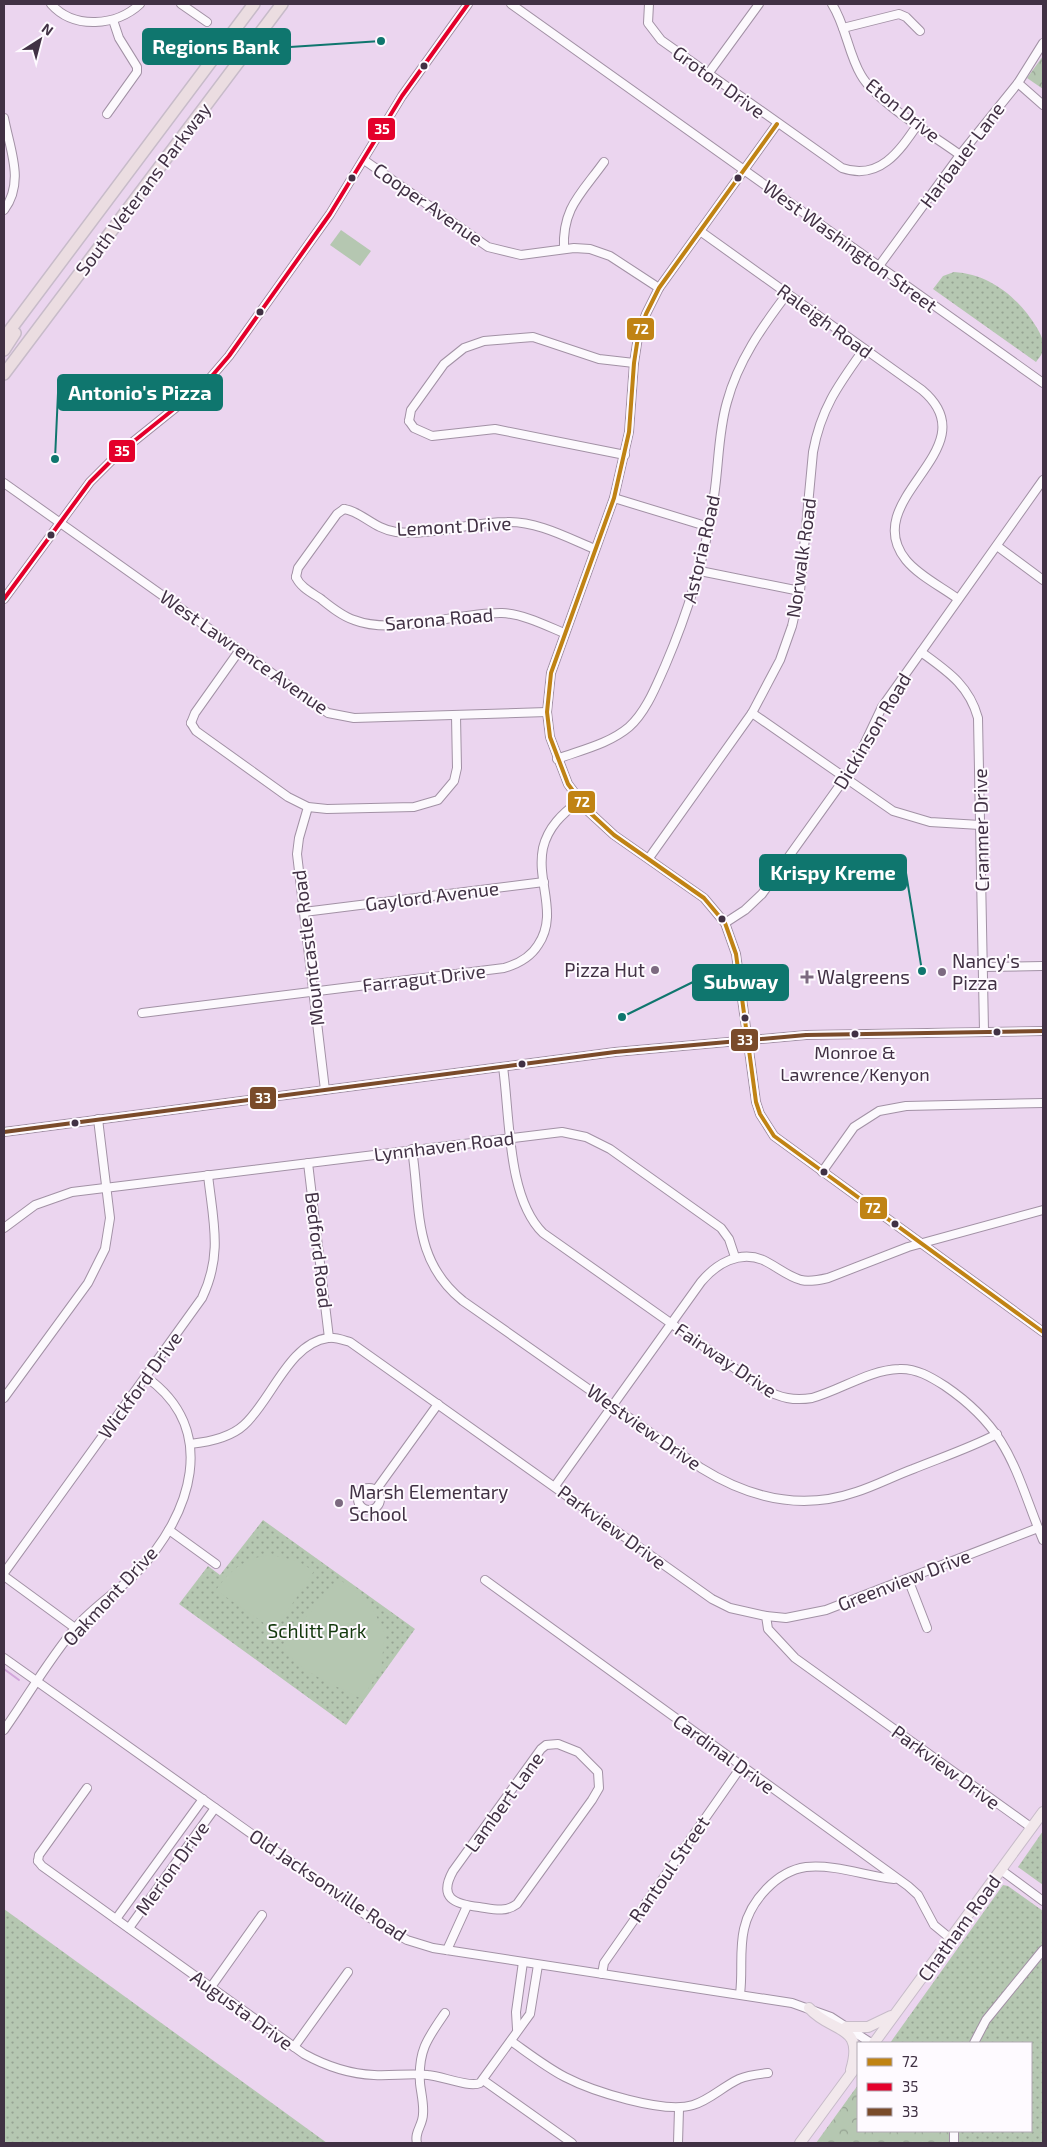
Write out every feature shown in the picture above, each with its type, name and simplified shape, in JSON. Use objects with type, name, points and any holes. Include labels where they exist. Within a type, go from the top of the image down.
[{"type":"highway","name":"South Veterans Parkway","points":[[4,338],[254,4]]},
{"type":"highway","points":[[240,59],[274,4]]},
{"type":"highway","name":"South Veterans Parkway","points":[[4,374],[282,4]]},
{"type":"highway","points":[[4,350],[32,310],[44,284]]},
{"type":"main road","name":"Chatham Road","points":[[873,2042],[951,1939],[1043,1812]]},
{"type":"main road","points":[[808,2008],[815,2015],[840,2029],[854,2041],[855,2058],[849,2077]]},
{"type":"main road","points":[[846,2027],[868,2027],[896,2013]]},
{"type":"main road","points":[[800,2143],[857,2065]]},
{"type":"street","points":[[51,4],[67,15],[81,21],[98,22],[113,20],[132,11],[140,4]]},
{"type":"street","points":[[181,4],[207,22]]},
{"type":"street","points":[[4,599],[59,522],[102,470],[126,447],[185,402],[210,379],[229,356],[330,214],[402,96],[468,4]]},
{"type":"street","name":"West Washington Street","points":[[511,4],[1043,383]]},
{"type":"street","name":"Groton Drive","points":[[649,4],[647,19],[650,28],[661,40],[833,164],[851,171],[874,170],[887,163],[918,124]]},
{"type":"street","points":[[708,74],[759,4]]},
{"type":"street","name":"Eton Drive","points":[[832,4],[844,28],[855,64],[868,86],[960,155]]},
{"type":"street","points":[[844,28],[899,14],[906,17],[920,31]]},
{"type":"street","points":[[107,114],[137,72],[137,67],[119,38],[113,20]]},
{"type":"street","name":"Harbauer Lane","points":[[879,266],[960,155],[1018,82],[1043,43]]},
{"type":"street","points":[[1018,82],[1043,105]]},
{"type":"street","points":[[4,118],[6,141],[16,184],[11,200],[4,210]]},
{"type":"street","points":[[777,124],[659,288],[641,325],[634,362],[633,398],[625,455],[614,498],[549,679],[547,712],[550,737],[568,784],[579,801],[604,827],[704,898],[725,923],[736,954],[754,1093],[760,1114],[774,1136],[1043,1332]]},
{"type":"street","name":"Cooper Avenue","points":[[364,160],[488,247],[521,255],[582,248],[601,252],[659,288]]},
{"type":"street","points":[[564,249],[564,231],[567,215],[604,162]]},
{"type":"street","name":"Raleigh Road","points":[[700,232],[928,395],[941,418],[942,436],[936,452],[901,503],[894,527],[897,543],[906,560],[958,599]]},
{"type":"street","name":"Astoria Road","points":[[557,759],[612,739],[630,727],[657,685],[681,629],[700,572],[709,527],[722,420],[733,383],[753,343],[787,294]]},
{"type":"street","points":[[625,455],[494,429],[432,436],[414,428],[405,421],[444,364],[464,348],[484,341],[534,337],[599,359],[634,362]]},
{"type":"street","name":"Norwalk Road","points":[[649,858],[752,713],[780,660],[792,626],[800,591],[813,452],[820,420],[834,392],[864,349]]},
{"type":"street","name":"Dickinson Road","points":[[725,923],[745,910],[762,894],[845,779],[863,748],[882,707],[1043,480]]},
{"type":"street","name":"West Lawrence Avenue","points":[[4,483],[328,713],[354,718],[547,712]]},
{"type":"street","points":[[614,498],[709,527]]},
{"type":"street","name":"Lemont Drive","points":[[293,577],[343,506],[379,528],[395,532],[496,522],[520,522],[595,549]]},
{"type":"street","points":[[997,546],[1043,580]]},
{"type":"street","points":[[700,572],[800,591]]},
{"type":"street","name":"Sarona Road","points":[[293,577],[337,611],[352,620],[368,624],[389,625],[503,613],[525,618],[564,633]]},
{"type":"street","points":[[240,651],[188,723],[196,731],[288,797],[308,807],[327,809],[414,807],[438,800],[451,787],[457,775],[456,716]]},
{"type":"street","name":"Cranmer Drive","points":[[921,652],[952,675],[969,694],[975,707],[980,749],[984,1032]]},
{"type":"street","points":[[752,713],[880,803],[910,817],[948,825],[980,825]]},
{"type":"street","name":"Farragut Drive","points":[[142,1013],[513,966],[530,956],[547,929],[548,918],[542,856],[547,835],[555,822],[579,801]]},
{"type":"street","name":"Mountcastle Road","points":[[308,807],[299,838],[297,854],[326,1090]]},
{"type":"street","name":"Gaylord Avenue","points":[[304,912],[544,882]]},
{"type":"street","points":[[983,967],[1043,966]]},
{"type":"street","points":[[4,1132],[615,1052],[747,1039],[880,1032],[1043,1031]]},
{"type":"street","name":"Fairway Drive","points":[[503,1067],[518,1184],[532,1222],[543,1233],[764,1389],[781,1397],[800,1400],[812,1398],[882,1372],[906,1369],[926,1375],[959,1396],[985,1419],[997,1434],[1009,1452],[1043,1540]]},
{"type":"street","points":[[822,1172],[854,1127],[879,1111],[906,1106],[1043,1103]]},
{"type":"street","points":[[4,1398],[88,1283],[102,1258],[109,1229],[98,1119]]},
{"type":"street","name":"Lynnhaven Road","points":[[4,1228],[20,1215],[49,1199],[72,1192],[562,1132],[598,1142],[722,1228],[730,1239],[735,1257]]},
{"type":"street","name":"Westview Drive","points":[[412,1149],[423,1243],[435,1270],[444,1283],[463,1300],[714,1476],[750,1493],[786,1500],[820,1500],[857,1492],[997,1434]]},
{"type":"street","name":"Bedford Road","points":[[308,1163],[329,1338]]},
{"type":"street","name":"Wickford Drive","points":[[4,1574],[202,1298],[212,1273],[216,1234],[208,1175]]},
{"type":"street","points":[[555,1486],[706,1275],[724,1262],[735,1257],[761,1259],[794,1278],[816,1281],[921,1244],[1043,1210]]},
{"type":"street","points":[[190,1444],[222,1438],[244,1426],[297,1355],[312,1343],[329,1338]]},
{"type":"street","name":"Parkview Drive","points":[[329,1338],[350,1342],[362,1349],[712,1599],[730,1608],[766,1616],[768,1629],[795,1658],[1032,1828]]},
{"type":"street","name":"Oakmont Drive","points":[[4,1730],[75,1628],[139,1570],[169,1530],[180,1510],[189,1480],[190,1444],[184,1421],[174,1403],[146,1377]]},
{"type":"street","points":[[376,1490],[438,1404]]},
{"type":"street","name":"Greenview Drive","points":[[766,1616],[786,1618],[819,1612],[1038,1528]]},
{"type":"street","points":[[169,1530],[216,1564]]},
{"type":"street","points":[[4,1574],[75,1628]]},
{"type":"street","points":[[908,1578],[927,1628]]},
{"type":"street","name":"Cardinal Drive","points":[[485,1580],[914,1891],[934,1925],[951,1939]]},
{"type":"street","name":"Old Jacksonville Road","points":[[4,1658],[385,1928],[418,1945],[740,1994],[808,2008],[846,2027],[870,2042]]},
{"type":"street","name":"Lambert Lane","points":[[558,1744],[569,1746],[588,1759],[598,1772],[599,1788],[517,1904],[506,1910],[467,1906],[456,1903],[450,1898],[447,1891],[450,1877],[541,1749],[546,1745],[558,1744]]},
{"type":"street","name":"Rantoul Street","points":[[602,1974],[604,1963],[742,1767]]},
{"type":"street","name":"Augusta Drive","points":[[87,1788],[35,1861],[294,2047],[316,2060],[347,2071],[374,2075],[420,2074],[476,2085],[483,2080]]},
{"type":"street","name":"Merion Drive","points":[[116,1919],[203,1799]]},
{"type":"street","name":"Merion Drive","points":[[129,1928],[215,1808]]},
{"type":"street","points":[[160,1858],[172,1868]]},
{"type":"street","points":[[740,1994],[740,1950],[744,1928],[758,1898],[767,1886],[805,1867],[825,1867],[896,1879]]},
{"type":"street","points":[[1001,1870],[1043,1900]]},
{"type":"street","points":[[447,1950],[467,1906]]},
{"type":"street","points":[[211,1987],[262,1915]]},
{"type":"street","points":[[975,2042],[986,2020],[1043,1950]]},
{"type":"street","points":[[517,2029],[516,2012],[523,1962]]},
{"type":"street","points":[[538,1964],[530,2014],[517,2029],[511,2041],[483,2080],[572,2143]]},
{"type":"street","points":[[294,2047],[348,1972]]},
{"type":"street","points":[[417,2143],[416,2134],[423,2116],[420,2074],[422,2051],[425,2042],[445,2014]]},
{"type":"street","points":[[511,2041],[577,2083],[622,2097],[679,2109],[703,2102],[738,2079],[768,2073]]},
{"type":"street","points":[[678,2143],[679,2109]]},
{"type":"green space","points":[[1043,56],[1043,89],[1027,78]]},
{"type":"green space","points":[[341,230],[371,251],[360,266],[330,245]]},
{"type":"green space","points":[[954,272],[980,277],[1002,290],[1022,307],[1037,328],[1042,340],[1043,350],[1036,362],[933,289],[943,276]]},
{"type":"green space","name":"Schlitt Park","points":[[263,1520],[415,1629],[346,1725],[179,1604],[208,1566],[220,1575]]},
{"type":"green space","points":[[272,1555],[297,1561],[314,1571],[277,1627],[271,1628],[216,1590],[227,1576],[240,1565],[255,1558]]},
{"type":"green space","points":[[339,1579],[369,1601],[385,1634],[381,1668],[362,1699],[318,1677],[296,1663],[285,1647],[299,1625]]},
{"type":"green space","points":[[1043,1831],[1043,1885],[1018,1867]]},
{"type":"green space","points":[[1003,1885],[1008,1886],[1043,1911],[1043,2143],[816,2143],[857,2086],[857,2132],[1032,2132],[1032,2042],[891,2042]]},
{"type":"green space","points":[[4,1909],[327,2143],[4,2143]]},
{"type":"green space","points":[[857,2087],[857,2132],[950,2132],[950,2143],[817,2143]]},
{"type":"waterway","points":[[4,1669],[19,1680]]},
{"type":"transit line","name":"35","points":[[4,599],[90,482],[118,454],[205,384],[229,356],[330,214],[402,96],[468,4]]},
{"type":"transit line","name":"72","points":[[777,124],[659,288],[646,314],[638,337],[634,363],[629,432],[614,498],[551,673],[547,712],[550,737],[568,784],[588,811],[614,835],[704,898],[725,923],[736,954],[756,1102],[760,1114],[774,1136],[1043,1332]]},
{"type":"transit line","name":"33","points":[[4,1132],[615,1052],[806,1035],[1043,1031]]},
{"type":"place","name":"Regions Bank","points":[[381,41]]},
{"type":"place","name":"Antonio's Pizza","points":[[55,459]]},
{"type":"place","name":"Pizza Hut","points":[[655,970]]},
{"type":"place","name":"Krispy Kreme","points":[[922,971]]},
{"type":"place","name":"Nancy's Pizza","points":[[942,972]]},
{"type":"place","name":"Walgreens","points":[[807,977]]},
{"type":"place","name":"Subway","points":[[622,1017]]},
{"type":"place","name":"Monroe & Lawrence/Kenyon","points":[[855,1034]]},
{"type":"place","name":"Marsh Elementary School","points":[[339,1503]]}]
